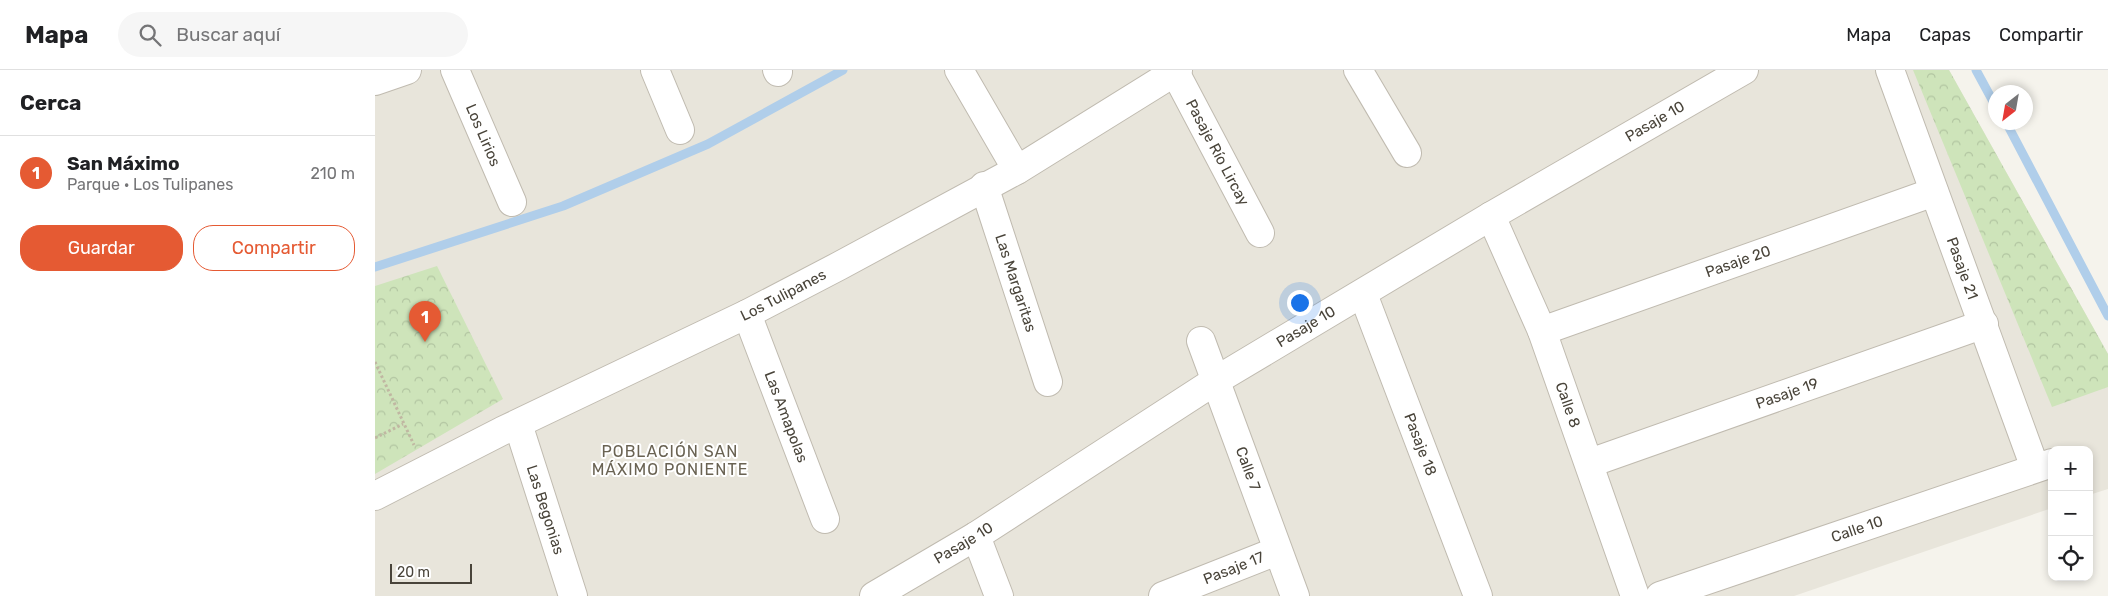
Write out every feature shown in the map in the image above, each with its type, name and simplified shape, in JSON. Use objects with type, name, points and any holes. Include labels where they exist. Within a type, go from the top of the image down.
[{"type":"street","points":[[375,81],[407,70]]},
{"type":"street","name":"Los Lirios","points":[[455,70],[512,202]]},
{"type":"street","points":[[655,70],[680,130]]},
{"type":"street","points":[[959,70],[1017,170]]},
{"type":"street","points":[[1358,70],[1407,154]]},
{"type":"street","name":"Pasaje 10","points":[[875,596],[976,536],[1215,381],[1491,216],[1744,70]]},
{"type":"street","name":"Pasaje 21","points":[[1890,70],[1984,324],[2043,465]]},
{"type":"street","name":"Los Tulipanes","points":[[375,496],[398,482],[427,470],[747,314],[1017,170],[1165,74]]},
{"type":"street","name":"Pasaje Río Lircay","points":[[1165,74],[1260,233]]},
{"type":"street","name":"Las Margaritas","points":[[984,186],[1048,382]]},
{"type":"street","name":"Pasaje 20","points":[[1542,331],[1934,192]]},
{"type":"street","name":"Calle 8","points":[[1491,216],[1542,331],[1590,463],[1635,596]]},
{"type":"street","name":"Pasaje 18","points":[[1363,294],[1478,596]]},
{"type":"street","name":"Las Amapolas","points":[[747,314],[825,519]]},
{"type":"street","name":"Pasaje 19","points":[[1590,463],[1984,324]]},
{"type":"street","name":"Calle 7","points":[[1201,341],[1295,596]]},
{"type":"street","name":"Las Begonias","points":[[518,424],[573,596]]},
{"type":"street","name":"Calle 10","points":[[1660,596],[2043,465]]},
{"type":"street","points":[[976,536],[999,596]]},
{"type":"street","name":"Pasaje 17","points":[[1163,596],[1277,551]]},
{"type":"path","points":[[375,362],[403,424],[427,470]]},
{"type":"path","points":[[375,438],[403,424]]},
{"type":"shaded area","points":[[375,70],[1949,70],[2108,354],[2108,489],[2093,494],[2093,446],[2048,446],[2048,509],[1794,596],[375,596]]},
{"type":"green space","points":[[1913,70],[1949,70],[2108,354],[2108,387],[2052,407]]},
{"type":"green space","points":[[437,266],[503,399],[375,474],[375,286]]},
{"type":"waterway","points":[[375,267],[563,206],[708,144],[843,70]]},
{"type":"waterway","points":[[1976,70],[1988,92]]},
{"type":"waterway","points":[[2010,130],[2108,316]]},
{"type":"place","name":"San Máximo","points":[[425,342]]},
{"type":"district","name":"POBLACIÓN SAN MÁXIMO PONIENTE","points":[[670,460]]}]
